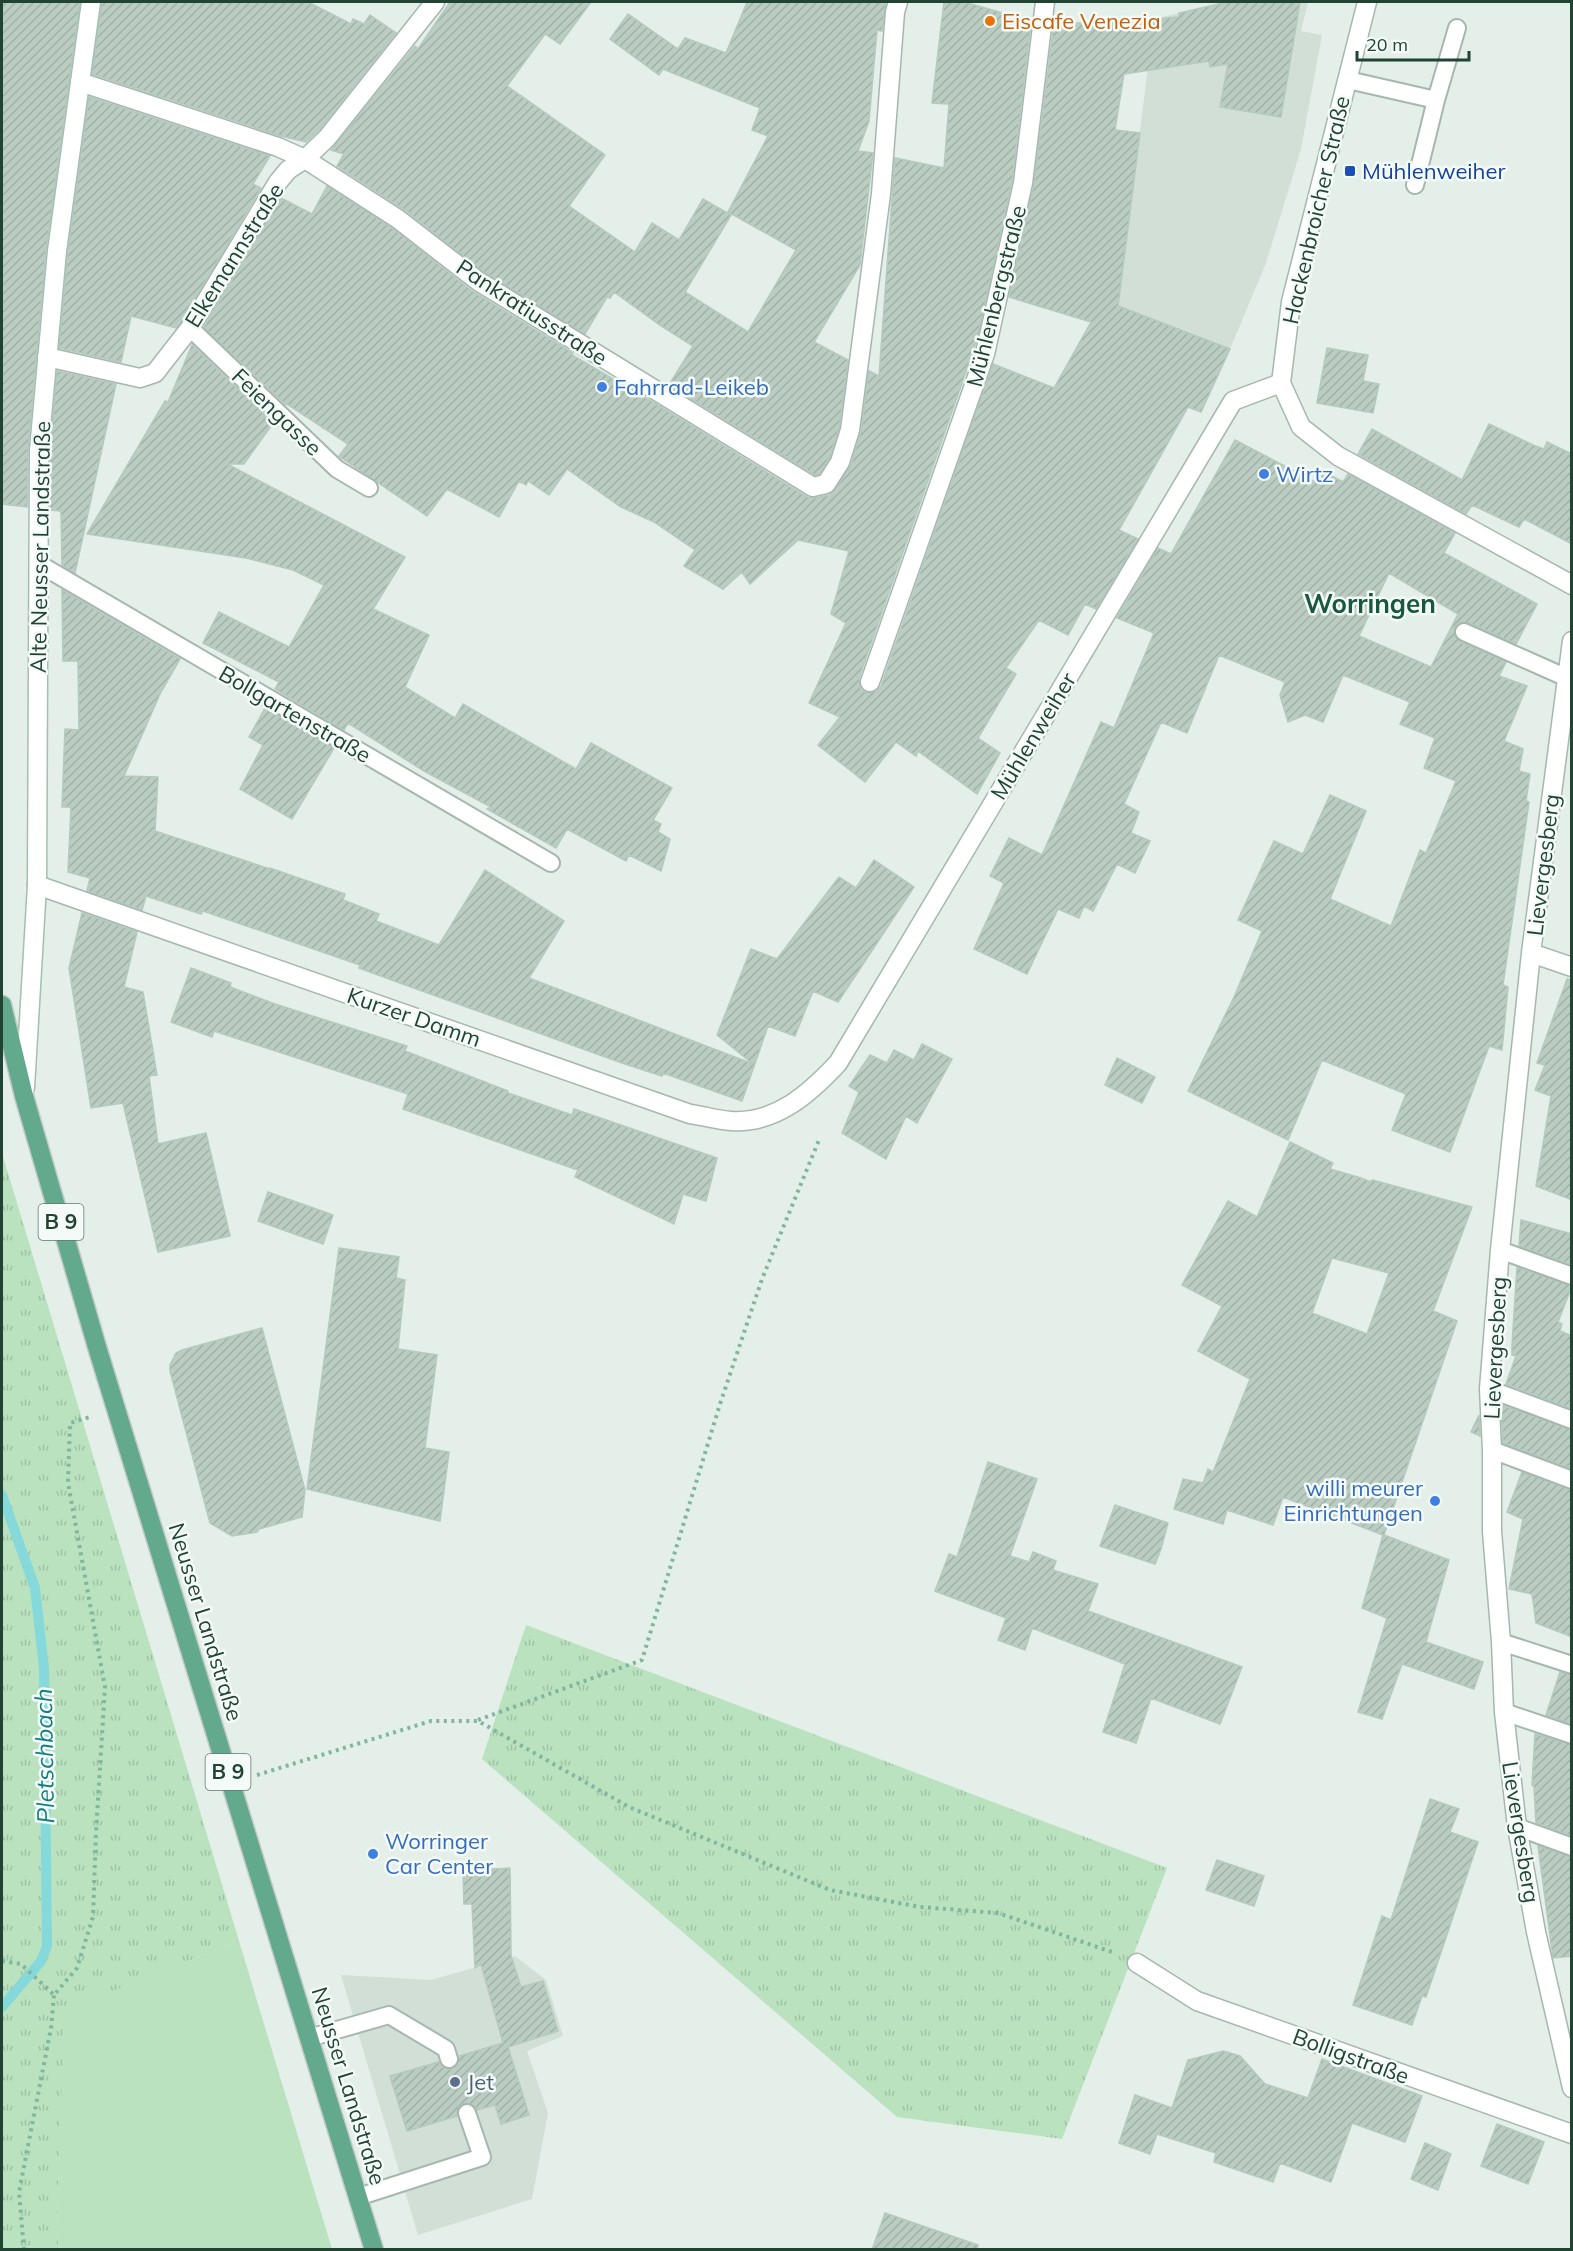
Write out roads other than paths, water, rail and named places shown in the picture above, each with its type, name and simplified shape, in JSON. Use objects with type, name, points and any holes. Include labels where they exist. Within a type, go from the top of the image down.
[{"type":"main road","name":"Neusser Landstraße","points":[[2,1005],[24,1096],[116,1408],[374,2250]]},
{"type":"street","name":"Alte Neusser Landstraße","points":[[24,1096],[37,885],[39,450],[57,251],[91,2]]},
{"type":"street","name":"Elkemannstraße","points":[[47,357],[140,378],[154,373],[190,328],[278,182],[288,170],[305,159],[327,138],[435,2]]},
{"type":"street","name":"Pankratiusstraße","points":[[80,82],[278,147],[305,159],[398,219],[478,281],[813,487],[826,484],[840,462],[850,430],[881,194],[895,12],[898,2]]},
{"type":"street","name":"Mühlenbergstraße","points":[[870,682],[985,354],[1023,183],[1045,2]]},
{"type":"street","name":"Hackenbroicher Straße","points":[[1281,383],[1291,302],[1367,2]]},
{"type":"street","points":[[1281,383],[1301,427],[1338,456],[1572,585]]},
{"type":"street","name":"Mühlenweiher","points":[[794,1104],[814,1088],[838,1063],[1233,401],[1281,383]]},
{"type":"street","name":"Lievergesberg","points":[[1572,641],[1532,952],[1500,1250],[1489,1389],[1492,1531],[1504,1712],[1517,1827],[1536,1932],[1572,2088]]},
{"type":"street","name":"Kurzer Damm","points":[[37,885],[690,1114],[733,1121],[764,1116],[794,1104]]},
{"type":"street","points":[[1532,952],[1572,967]]},
{"type":"street","name":"Bolligstraße","points":[[1137,1963],[1197,2001],[1572,2134]]},
{"type":"lane","points":[[1415,184],[1457,28]]},
{"type":"lane","points":[[1348,80],[1436,100]]},
{"type":"lane","name":"Feiengasse","points":[[190,328],[337,469],[369,488]]},
{"type":"lane","name":"Bollgartenstraße","points":[[39,564],[551,863]]},
{"type":"lane","points":[[1464,632],[1567,678]]},
{"type":"lane","points":[[1500,1250],[1572,1276]]},
{"type":"lane","points":[[1489,1389],[1572,1420]]},
{"type":"lane","points":[[1492,1450],[1572,1480]]},
{"type":"lane","points":[[1501,1642],[1572,1665]]},
{"type":"lane","points":[[1504,1712],[1572,1735]]},
{"type":"lane","points":[[1517,1827],[1572,1847]]},
{"type":"lane","points":[[309,2038],[389,2016],[446,2049],[449,2059]]},
{"type":"lane","points":[[358,2197],[482,2157],[467,2113]]},
{"type":"waterway","name":"Pletschbach","points":[[2,1495],[35,1588],[44,1668],[47,1946],[41,1961],[2,2007]]},
{"type":"place","name":"Eiscafe Venezia","points":[[990,21]]},
{"type":"place","name":"Mühlenweiher","points":[[1350,171]]},
{"type":"place","name":"Fahrrad-Leikeb","points":[[602,387]]},
{"type":"place","name":"Wirtz","points":[[1264,474]]},
{"type":"place","name":"willi meurer Einrichtungen","points":[[1435,1501]]},
{"type":"place","name":"Worringer Car Center","points":[[373,1854]]},
{"type":"place","name":"Jet","points":[[455,2082]]},
{"type":"district","name":"Worringen","points":[[1370,604]]}]
